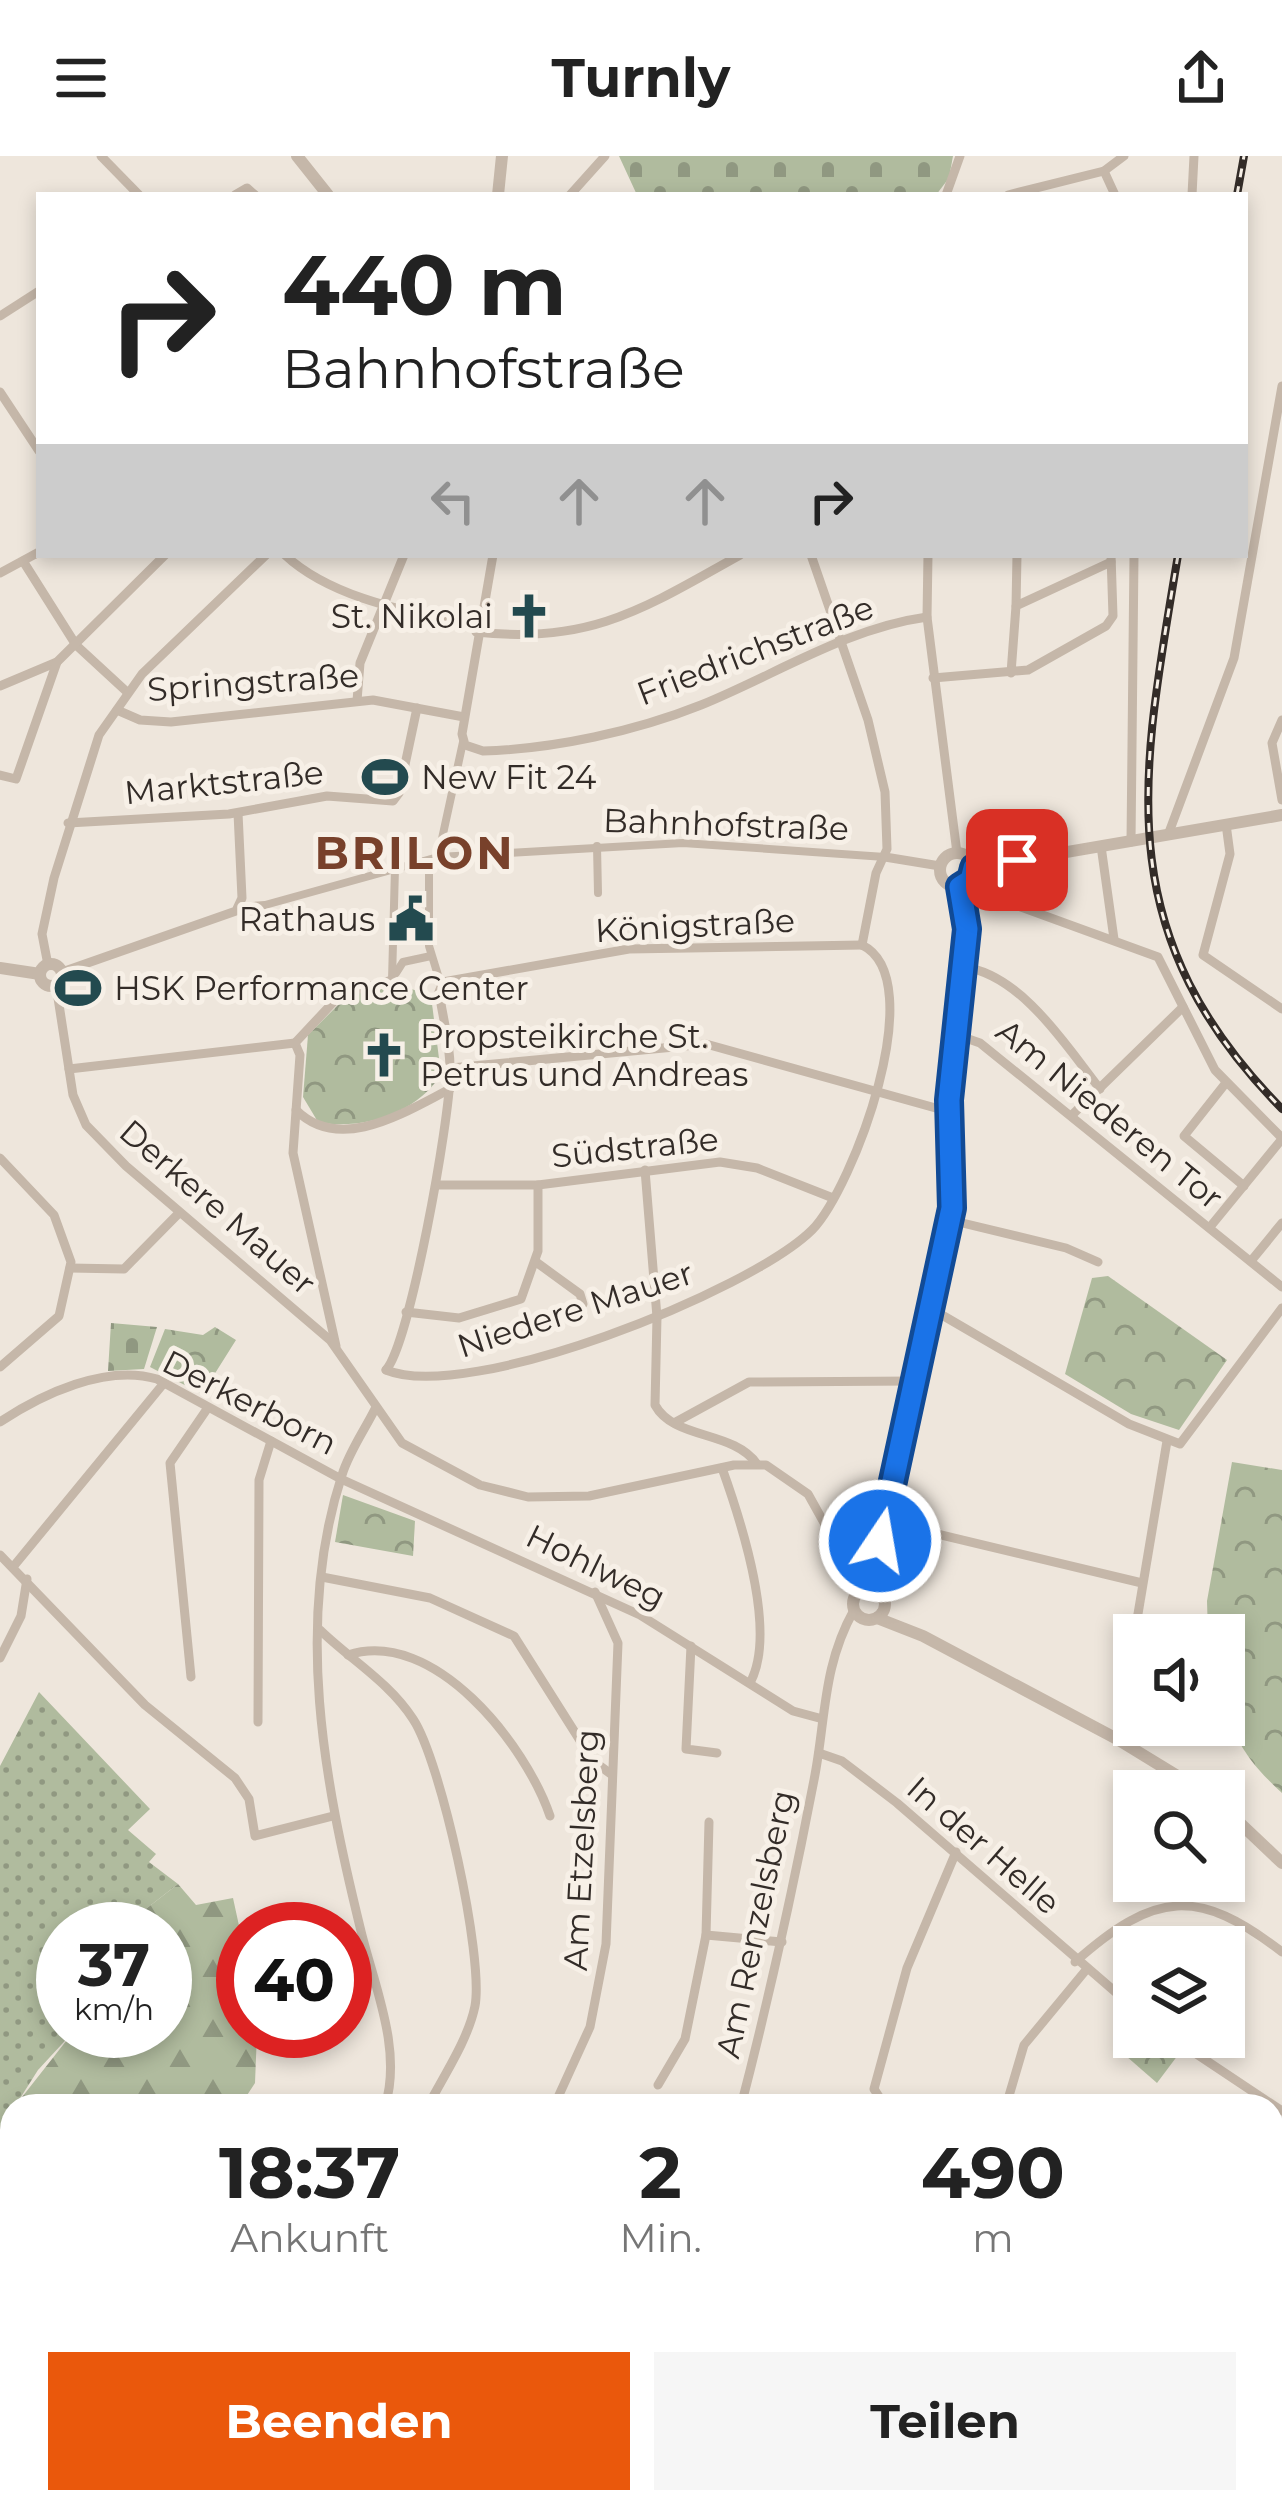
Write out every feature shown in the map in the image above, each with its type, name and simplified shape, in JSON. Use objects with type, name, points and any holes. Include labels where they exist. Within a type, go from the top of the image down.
[{"type":"street","points":[[101,156],[136,192]]},
{"type":"street","points":[[297,156],[326,192]]},
{"type":"street","points":[[498,192],[502,156]]},
{"type":"street","points":[[573,192],[605,156]]},
{"type":"street","points":[[947,192],[960,156]]},
{"type":"street","points":[[1021,192],[1104,171],[1124,156]]},
{"type":"street","points":[[1192,192],[1194,156]]},
{"type":"street","points":[[1104,171],[1114,192]]},
{"type":"street","points":[[1064,182],[1067,192]]},
{"type":"street","points":[[0,316],[36,293]]},
{"type":"street","points":[[1168,836],[1234,658],[1282,386]]},
{"type":"street","points":[[0,392],[36,446]]},
{"type":"street","points":[[0,573],[36,554]]},
{"type":"street","points":[[0,686],[57,662],[162,558]]},
{"type":"street","points":[[238,813],[240,907],[225,917],[45,985],[43,928],[91,750],[127,692],[263,558]]},
{"type":"street","points":[[289,558],[304,570],[386,604],[477,630],[556,634],[617,621],[721,560]]},
{"type":"street","points":[[357,700],[360,664],[403,558]]},
{"type":"street","points":[[359,1384],[386,1370],[406,1312],[436,1185],[451,1068],[441,985],[431,956],[433,860],[463,742],[477,630],[492,558]]},
{"type":"street","points":[[812,558],[843,642],[883,778],[885,857],[876,873],[862,945]]},
{"type":"street","points":[[928,558],[933,678],[957,853]]},
{"type":"street","points":[[1011,673],[1017,558]]},
{"type":"street","points":[[933,678],[1033,668],[1112,619],[1111,558],[1016,606]]},
{"type":"street","points":[[1131,842],[1134,558]]},
{"type":"street","points":[[23,561],[76,645],[127,692]]},
{"type":"street","name":"Friedrichstraße","points":[[463,742],[472,749],[495,750],[637,725],[701,705],[843,642],[927,617]]},
{"type":"street","points":[[0,776],[16,779],[57,662]]},
{"type":"street","name":"Springstraße","points":[[117,710],[140,720],[171,722],[357,700],[464,717]]},
{"type":"street","name":"Marktstraße","points":[[68,823],[238,813],[321,796],[386,803],[399,793],[417,707]]},
{"type":"street","points":[[1282,720],[1272,743],[1282,800]]},
{"type":"street","points":[[957,853],[940,866],[943,880],[968,879],[1101,846],[1282,814]]},
{"type":"street","points":[[1226,824],[1230,854],[1203,955],[1208,963],[1282,1009]]},
{"type":"street","name":"Bahnhofstraße","points":[[240,907],[266,905],[433,860],[597,846],[683,843],[885,857],[940,866]]},
{"type":"street","points":[[597,846],[598,893]]},
{"type":"street","points":[[1101,846],[1114,939]]},
{"type":"street","points":[[867,1588],[950,1220],[950,1112],[969,858],[957,853]]},
{"type":"street","points":[[392,980],[395,868]]},
{"type":"street","points":[[968,879],[988,895],[1158,957],[1226,1084],[1282,1138],[1210,1227]]},
{"type":"street","name":"Königstraße","points":[[441,985],[628,949],[862,945]]},
{"type":"street","name":"Niedere Mauer","points":[[386,1370],[423,1379],[446,1378],[657,1317],[736,1281],[812,1229],[833,1198],[875,1092],[887,1048],[890,982],[879,958],[862,945]]},
{"type":"street","points":[[69,1069],[295,1043],[309,1022],[344,992],[392,980],[403,962],[431,956]]},
{"type":"street","points":[[964,967],[984,973],[1023,998],[1100,1090]]},
{"type":"street","points":[[0,968],[44,970]]},
{"type":"street","name":"Derkere Mauer","points":[[59,979],[69,1069],[86,1125],[179,1213],[336,1346],[391,1431],[448,1472],[528,1497],[616,1492],[757,1464]]},
{"type":"street","points":[[1072,1115],[1183,1007]]},
{"type":"street","name":"Am Niederen Tor","points":[[957,1035],[980,1043],[1282,1287]]},
{"type":"street","points":[[451,1068],[693,1042],[754,1054],[950,1112]]},
{"type":"street","points":[[295,1043],[300,1055],[298,1184],[336,1346]]},
{"type":"street","points":[[1226,1084],[1184,1136],[1244,1186]]},
{"type":"street","points":[[296,1110],[315,1124],[348,1131],[450,1089]]},
{"type":"street","points":[[0,1158],[54,1216],[70,1268],[59,1316],[0,1367]]},
{"type":"street","name":"Südstraße","points":[[436,1185],[538,1184],[740,1164],[833,1198]]},
{"type":"street","points":[[646,1170],[657,1317],[653,1400],[658,1413],[739,1445],[757,1464],[780,1471],[803,1488],[845,1561],[867,1588],[922,1636]]},
{"type":"street","points":[[406,1312],[453,1319],[512,1305],[530,1288],[536,1262],[538,1184]]},
{"type":"street","points":[[70,1268],[124,1269],[179,1213]]},
{"type":"street","points":[[950,1220],[1066,1248],[1098,1262]]},
{"type":"street","points":[[1251,1261],[1282,1223]]},
{"type":"street","points":[[536,1262],[580,1294],[583,1304]]},
{"type":"street","points":[[930,1308],[1167,1441],[1183,1443],[1282,1308]]},
{"type":"street","name":"Derkerborn","points":[[0,1422],[37,1400],[105,1378],[134,1375],[164,1383],[341,1479]]},
{"type":"street","points":[[674,1423],[749,1382],[914,1381]]},
{"type":"street","points":[[13,1567],[164,1383]]},
{"type":"street","points":[[191,1677],[170,1463],[206,1409]]},
{"type":"street","points":[[375,1409],[341,1479],[322,1576],[321,1743],[333,1816],[387,2036],[391,2073],[387,2094]]},
{"type":"street","points":[[258,1722],[259,1480],[271,1441]]},
{"type":"street","points":[[1137,1614],[1167,1441]]},
{"type":"street","points":[[722,1468],[760,1619],[759,1660],[750,1683]]},
{"type":"street","name":"Hohlweg","points":[[341,1479],[596,1592],[794,1711],[819,1718]]},
{"type":"street","points":[[864,1615],[868,1561],[882,1523]]},
{"type":"street","points":[[882,1523],[1142,1583]]},
{"type":"street","points":[[0,1555],[145,1705],[241,1784],[256,1836],[333,1816]]},
{"type":"street","points":[[845,1561],[862,1567],[868,1561]]},
{"type":"street","points":[[322,1576],[430,1598],[511,1634],[593,1761],[611,1774]]},
{"type":"street","points":[[0,1658],[21,1616],[27,1580]]},
{"type":"street","name":"Am Etzelsberg","points":[[561,2094],[575,2068],[600,1992],[618,1643],[596,1592]]},
{"type":"street","points":[[819,1753],[819,1718],[844,1634],[886,1603]]},
{"type":"street","points":[[864,1615],[922,1636],[1113,1737]]},
{"type":"street","points":[[320,1630],[392,1692],[426,1743],[440,1786],[476,1969],[470,2023],[434,2094]]},
{"type":"street","points":[[691,1646],[686,1749],[717,1753]]},
{"type":"street","points":[[348,1655],[386,1650],[457,1687],[525,1759],[550,1816]]},
{"type":"street","points":[[1128,1746],[1168,1770]]},
{"type":"street","name":"In der Helle","points":[[819,1753],[842,1761],[956,1852],[1113,1991]]},
{"type":"street","name":"Am Renzelsberg","points":[[744,2094],[782,1942],[819,1753]]},
{"type":"street","points":[[658,2085],[686,2034],[706,1935],[709,1822]]},
{"type":"street","points":[[1245,1828],[1282,1863]]},
{"type":"street","points":[[873,2094],[908,1968],[956,1852]]},
{"type":"street","points":[[1075,1962],[1124,1922],[1154,1911],[1186,1907],[1234,1915],[1282,1952]]},
{"type":"street","points":[[706,1935],[782,1942]]},
{"type":"street","points":[[1010,2094],[1024,2045],[1086,1970]]},
{"type":"street","points":[[1202,2058],[1256,2094]]},
{"type":"street","points":[[874,2089],[877,2094]]},
{"type":"green space","points":[[619,156],[953,156],[949,178],[938,192],[636,192]]},
{"type":"green space","points":[[395,983],[431,996],[441,1074],[418,1099],[387,1116],[352,1124],[318,1122],[303,1097],[308,1035],[347,996]]},
{"type":"green space","points":[[1108,1276],[1227,1360],[1179,1430],[1131,1414],[1065,1374],[1092,1278]]},
{"type":"green space","points":[[111,1323],[157,1327],[144,1369],[108,1371]]},
{"type":"green space","points":[[215,1327],[236,1340],[202,1394],[150,1367],[165,1329],[203,1335]]},
{"type":"green space","points":[[1232,1462],[1282,1470],[1282,1793],[1242,1746],[1245,1614],[1207,1614]]},
{"type":"green space","points":[[343,1495],[415,1521],[413,1556],[335,1542]]},
{"type":"green space","points":[[39,1692],[150,1809],[128,1830],[156,1854],[149,1862],[178,1884],[155,1902],[36,1902],[36,2058],[49,2058],[23,2094],[0,2094],[0,1766]]},
{"type":"green space","points":[[178,1884],[196,1905],[233,1898],[234,1902],[216,1902],[216,2058],[256,2058],[255,2083],[248,2094],[24,2094],[53,2058],[192,2058],[192,1902],[155,1902]]},
{"type":"green space","points":[[1128,2058],[1176,2058],[1157,2083]]},
{"type":"railway","points":[[1238,192],[1244,156]]},
{"type":"railway","points":[[1178,558],[1154,710],[1149,781],[1151,848],[1162,914],[1187,979],[1226,1043],[1282,1109]]},
{"type":"place","name":"St. Nikolai","points":[[529,616]]},
{"type":"place","name":"New Fit 24","points":[[385,777]]},
{"type":"place","name":"Rathaus","points":[[411,919]]},
{"type":"place","name":"HSK Performance Center","points":[[78,988]]},
{"type":"place","name":"Propsteikirche St. Petrus und Andreas","points":[[384,1055]]},
{"type":"district","name":"BRILON","points":[[415,853]]},
{"type":"route","points":[[880,1541],[952,1208],[949,1100],[967,929],[960,887],[971,880],[974,868],[1017,860]]}]
